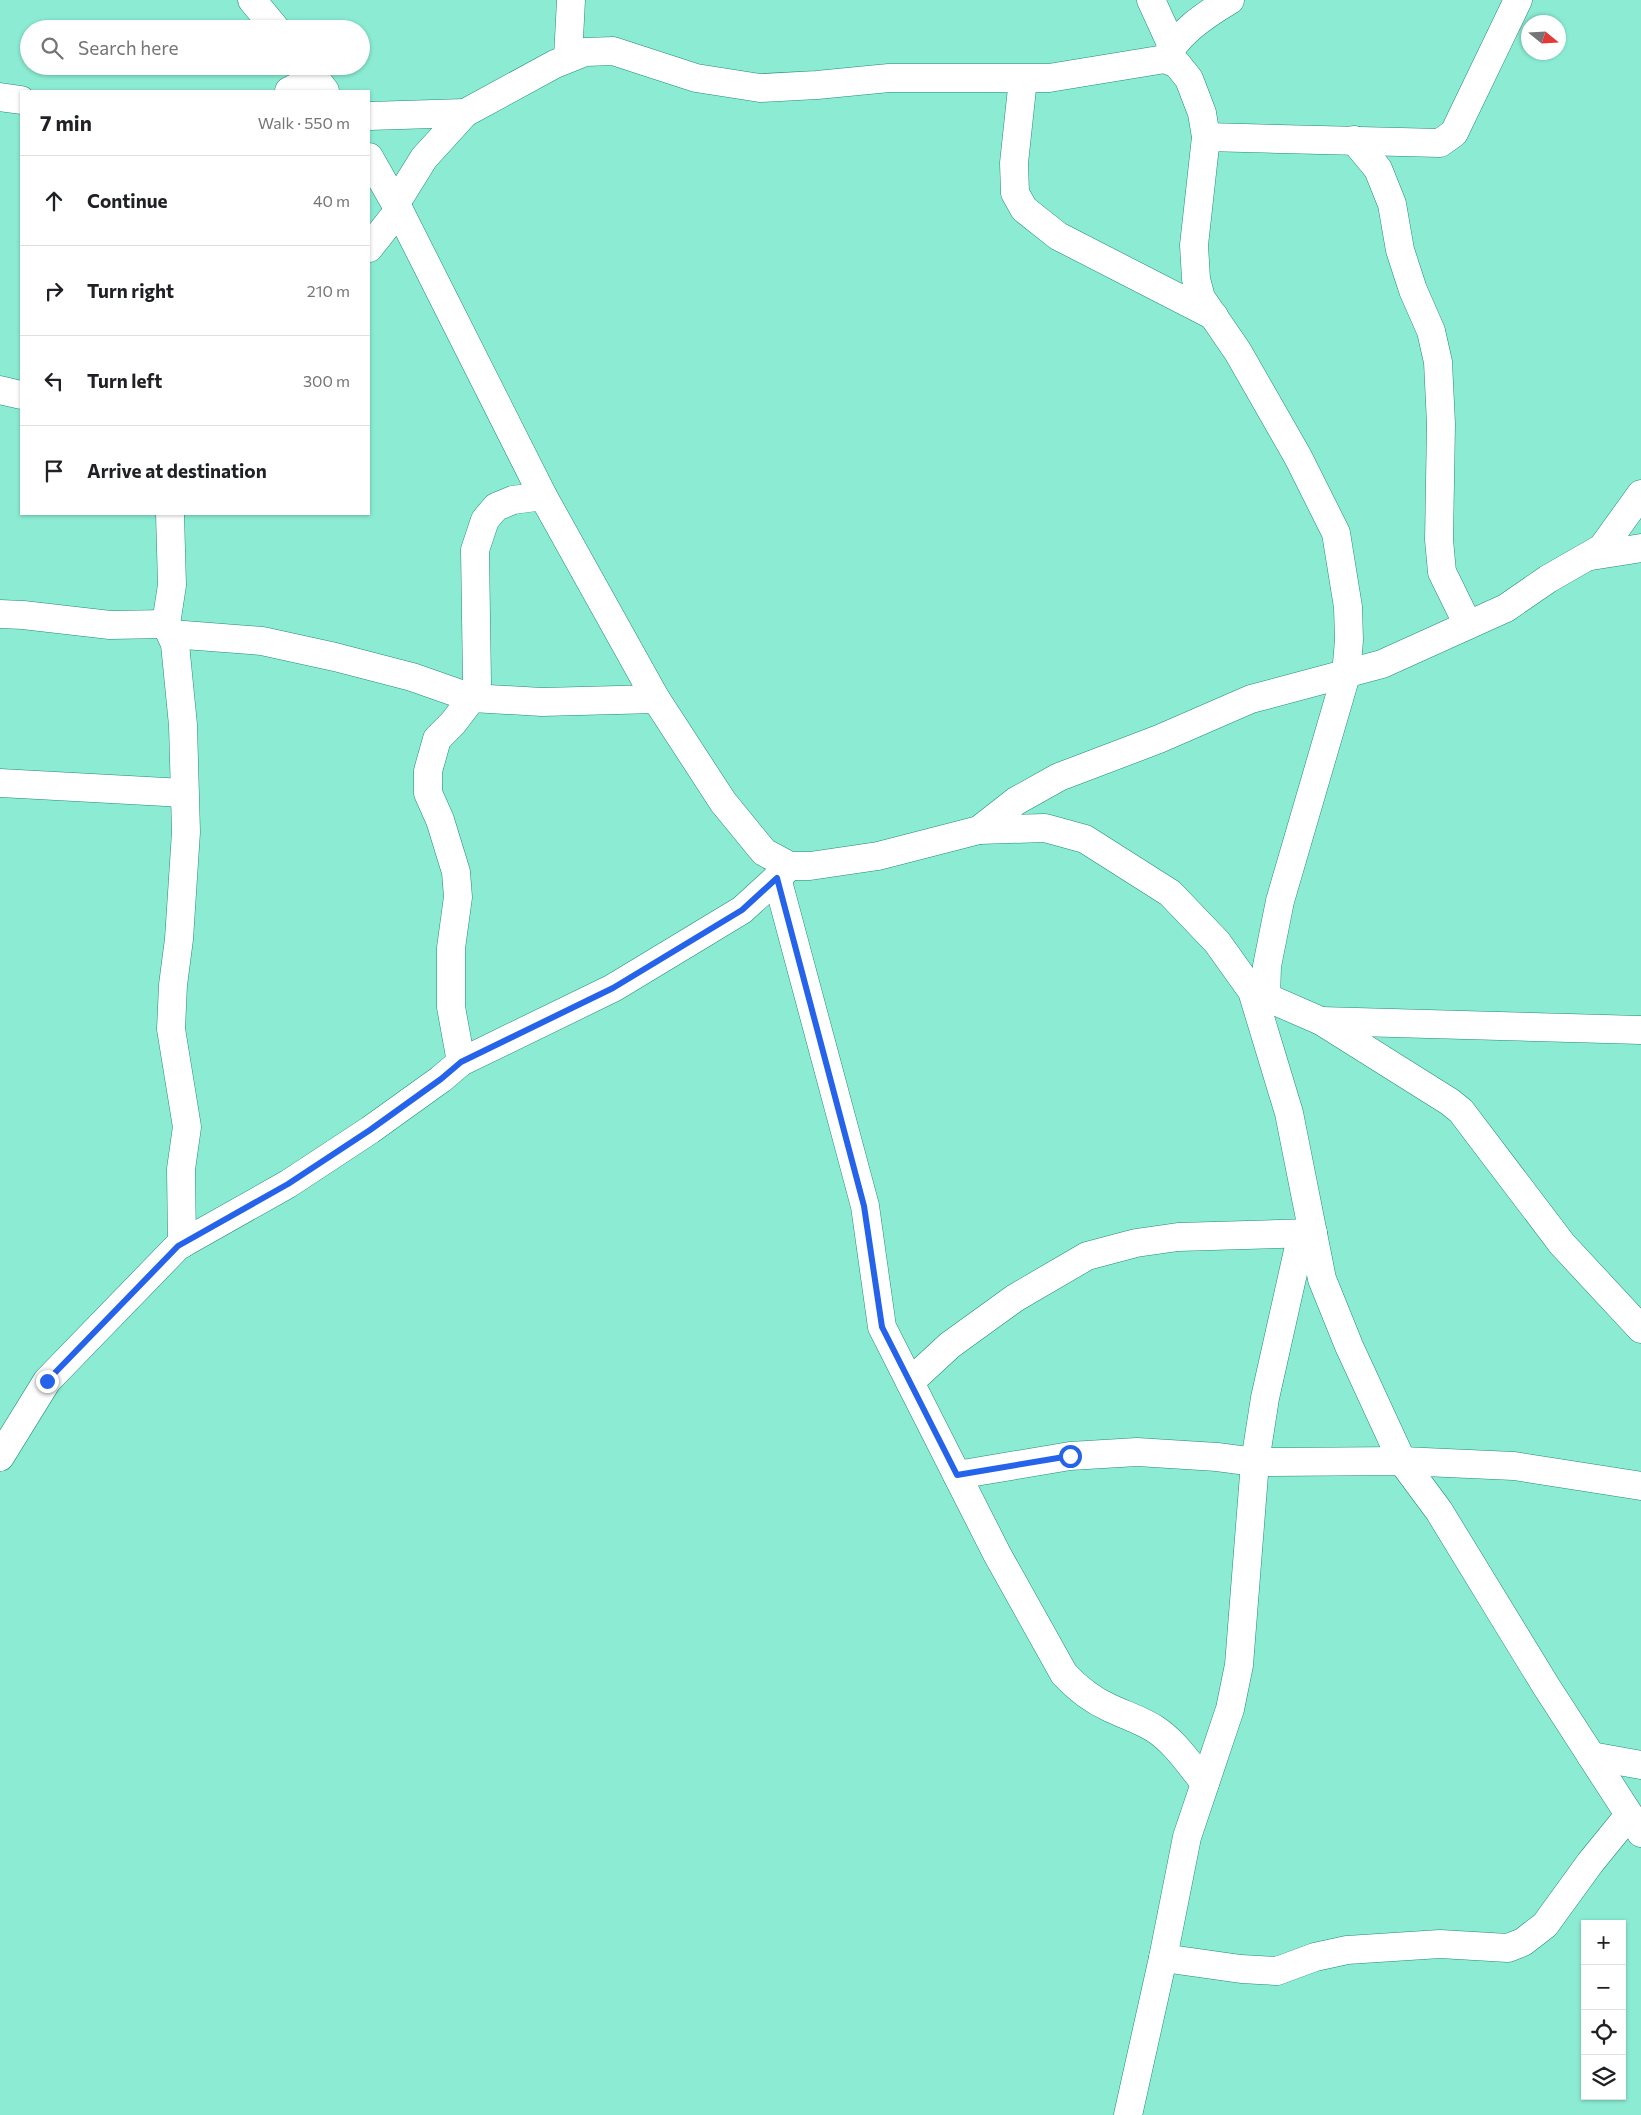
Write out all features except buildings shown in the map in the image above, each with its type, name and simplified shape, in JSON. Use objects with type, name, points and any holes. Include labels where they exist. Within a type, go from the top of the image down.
[{"type":"street","points":[[252,0],[269,20]]},
{"type":"street","points":[[568,58],[571,0]]},
{"type":"street","points":[[1151,0],[1169,53],[1188,79],[1202,113],[1206,137],[1194,245],[1196,279],[1201,298],[1238,352],[1298,457],[1336,534],[1348,607],[1349,640],[1346,675],[1280,901],[1268,966],[1259,994]]},
{"type":"street","points":[[370,247],[397,207],[424,158],[465,113],[568,58],[585,52],[613,51],[696,78],[760,88],[889,78],[1049,78],[1169,53],[1184,32],[1215,8],[1230,0]]},
{"type":"street","points":[[1206,137],[1440,143],[1454,133],[1518,0]]},
{"type":"street","points":[[291,90],[315,78]]},
{"type":"street","points":[[1023,79],[1014,163],[1015,193],[1024,209],[1058,236],[1214,316]]},
{"type":"street","points":[[0,97],[20,100]]},
{"type":"street","points":[[370,116],[465,113]]},
{"type":"street","points":[[1354,140],[1378,169],[1392,204],[1400,250],[1433,338],[1438,362],[1441,424],[1438,540],[1442,572],[1468,625]]},
{"type":"street","points":[[370,159],[397,207],[543,496],[656,699],[722,802],[764,852],[784,872],[864,1206],[882,1327],[997,1554],[1064,1674],[1080,1690],[1108,1708],[1137,1718],[1157,1730],[1178,1750],[1205,1783]]},
{"type":"street","points":[[0,390],[20,395]]},
{"type":"street","points":[[979,830],[1016,801],[1059,777],[1159,739],[1252,699],[1382,664],[1506,608],[1548,579],[1602,548],[1641,494]]},
{"type":"street","points":[[461,1062],[451,1007],[451,948],[458,897],[456,872],[440,820],[428,793],[428,771],[437,739],[453,724],[472,698],[477,684],[475,550],[484,520],[496,507],[513,500],[543,496]]},
{"type":"street","points":[[170,515],[172,585],[169,629],[175,644],[183,725],[185,851],[171,1029],[187,1127],[181,1170],[182,1244]]},
{"type":"street","points":[[1591,556],[1641,548]]},
{"type":"street","points":[[0,614],[169,629],[262,641],[335,657],[402,675],[472,698],[542,702],[656,699]]},
{"type":"street","points":[[0,783],[184,793]]},
{"type":"street","points":[[0,1456],[47,1381],[163,1261],[182,1244],[288,1184],[378,1124],[461,1062],[613,988],[742,910],[784,872],[810,866],[878,856],[979,830],[1045,828],[1085,839],[1170,893],[1216,942],[1259,994],[1289,1113],[1307,1233],[1322,1279],[1348,1346],[1402,1461],[1440,1511],[1635,1824],[1590,1863],[1545,1925],[1523,1942],[1508,1948],[1440,1944],[1347,1950],[1315,1957],[1277,1970],[1240,1969],[1163,1958]]},
{"type":"street","points":[[1259,994],[1321,1021],[1450,1102],[1461,1111],[1562,1244],[1641,1329]]},
{"type":"street","points":[[1321,1021],[1641,1030]]},
{"type":"street","points":[[910,1382],[950,1345],[1015,1298],[1087,1256],[1136,1243],[1178,1237],[1307,1233]]},
{"type":"street","points":[[1128,2115],[1163,1958],[1187,1837],[1230,1709],[1239,1665],[1255,1462],[1265,1398],[1307,1233]]},
{"type":"street","points":[[957,1475],[1070,1456],[1136,1452],[1217,1457],[1255,1462],[1402,1461],[1514,1466],[1641,1486]]},
{"type":"street","points":[[1591,1756],[1641,1765]]},
{"type":"route","points":[[47,1381],[178,1246],[288,1184],[370,1130],[441,1079],[461,1062],[613,988],[742,910],[777,878],[844,1124],[864,1206],[882,1327],[957,1475],[1070,1456]]}]
